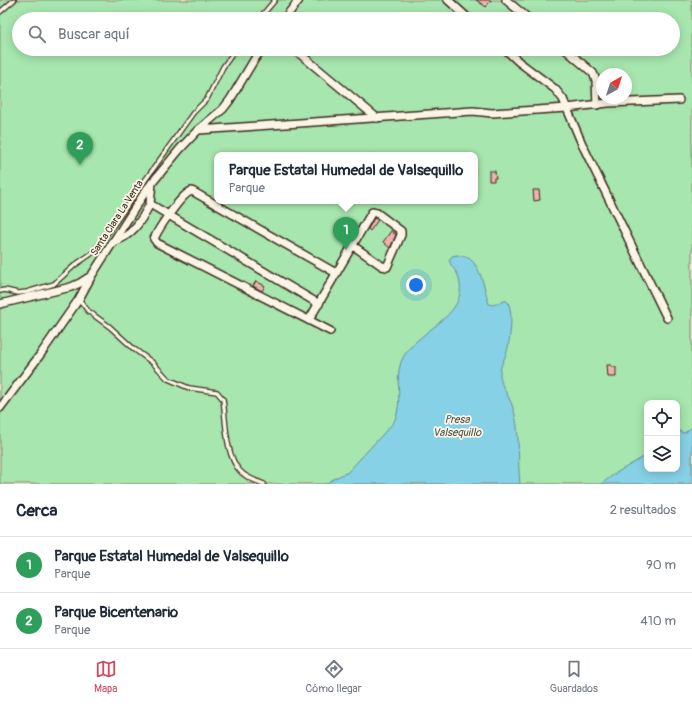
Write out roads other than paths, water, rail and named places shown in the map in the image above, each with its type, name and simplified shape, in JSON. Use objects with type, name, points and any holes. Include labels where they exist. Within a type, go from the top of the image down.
[{"type":"street","points":[[289,12],[298,0]]},
{"type":"street","points":[[448,0],[461,12]]},
{"type":"street","points":[[506,0],[521,12]]},
{"type":"street","name":"Santa Clara La Venta","points":[[0,408],[40,355],[79,299],[112,242],[152,182],[198,130],[223,109],[257,56]]},
{"type":"street","points":[[302,56],[377,118]]},
{"type":"street","points":[[513,56],[555,89],[563,99],[593,168],[667,318]]},
{"type":"street","points":[[573,56],[593,73],[596,80],[597,105]]},
{"type":"street","points":[[198,130],[472,111],[492,113],[567,108],[608,103],[679,100]]},
{"type":"street","points":[[112,242],[120,240],[128,235],[142,220],[150,204],[152,182]]},
{"type":"street","points":[[214,202],[196,192],[192,191],[186,194],[155,237],[154,239],[156,243],[330,331]]},
{"type":"street","points":[[150,204],[319,304]]},
{"type":"street","points":[[217,204],[336,273]]},
{"type":"street","points":[[309,320],[352,245],[372,212],[377,213],[402,233],[389,265],[385,267],[352,245]]},
{"type":"street","points":[[0,304],[71,287],[92,275]]},
{"type":"lane","points":[[0,12],[14,0]]},
{"type":"lane","points":[[266,12],[275,0]]},
{"type":"lane","points":[[0,291],[5,290],[18,293],[27,292],[54,284],[97,248],[193,113],[207,99],[223,67],[231,56]]},
{"type":"lane","points":[[79,299],[88,310],[153,363],[168,379],[189,388],[212,390],[221,395],[223,399],[230,452],[233,461],[239,470],[246,476],[264,484]]},
{"type":"water","name":"Presa Valsequillo","points":[[457,255],[468,258],[474,263],[482,280],[489,304],[493,305],[507,301],[509,305],[511,325],[509,341],[507,352],[502,363],[500,376],[502,385],[512,405],[517,424],[520,484],[326,484],[348,472],[394,422],[397,414],[399,399],[398,377],[401,362],[407,351],[416,341],[438,324],[456,304],[460,292],[459,279],[449,260],[452,256]]},
{"type":"water","points":[[692,427],[692,484],[601,484],[616,473],[644,457],[644,472],[680,472],[680,431],[682,433],[686,432]]},
{"type":"place","name":"Parque Bicentenario","points":[[80,165]]},
{"type":"place","name":"Parque Estatal Humedal de Valsequillo","points":[[346,250]]}]
